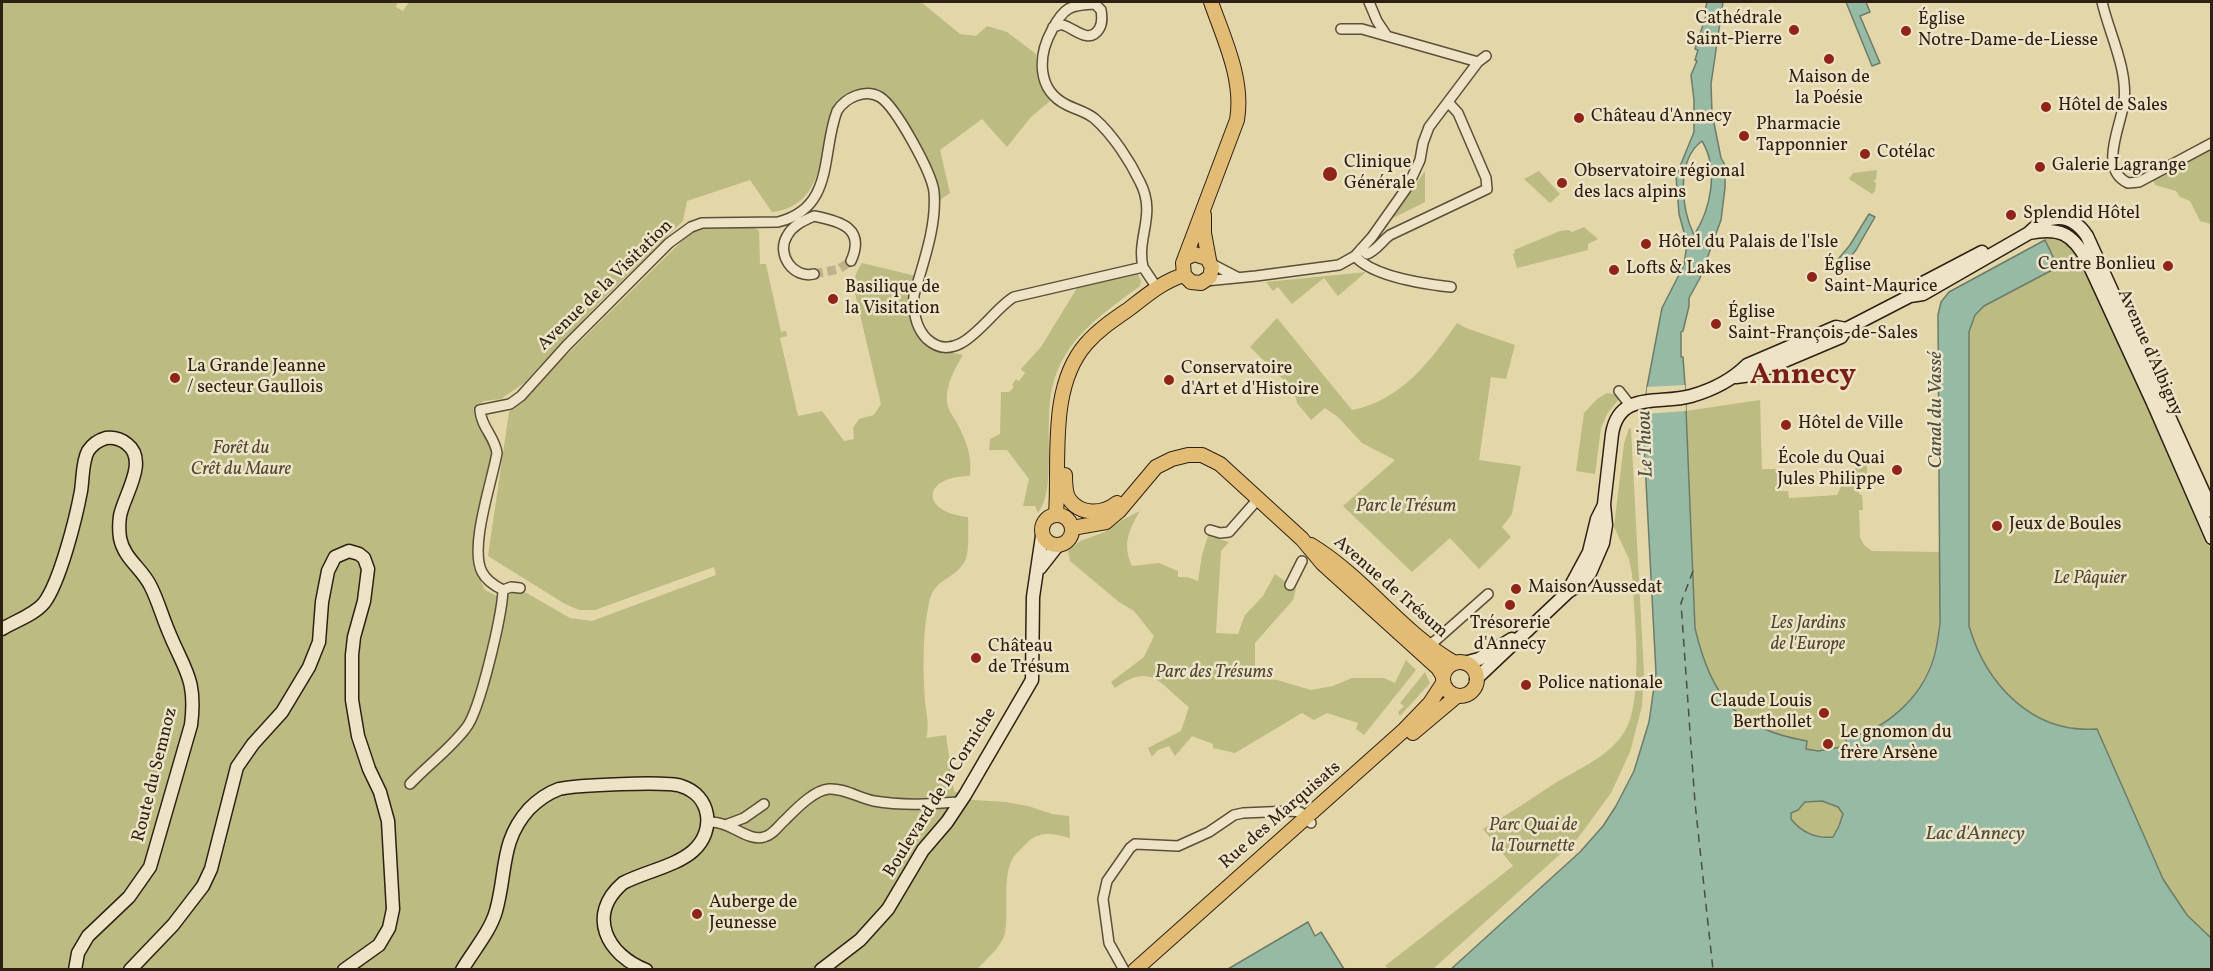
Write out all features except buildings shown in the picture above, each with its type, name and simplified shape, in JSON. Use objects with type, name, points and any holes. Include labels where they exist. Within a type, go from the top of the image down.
[{"type":"main road","points":[[1205,202],[1203,223],[1211,272],[1201,283],[1191,282],[1182,269],[1205,202],[1237,120],[1239,108],[1235,73],[1211,2]]},
{"type":"main road","name":"Avenue d'Albigny","points":[[2029,233],[2044,220],[2061,218],[2079,226],[2087,236],[2211,511]]},
{"type":"main road","name":"Avenue d'Albigny","points":[[2029,233],[2059,231],[2071,238],[2084,253],[2153,403],[2211,538]]},
{"type":"main road","points":[[1528,629],[1479,659],[1447,668],[1443,680],[1448,692],[1457,696],[1471,692],[1476,679],[1568,592],[1589,552],[1597,519],[1604,504],[1613,427],[1620,413],[1630,405],[1685,397],[1736,376],[1747,364],[1836,327],[1846,329],[1910,296],[1919,285],[1955,266],[2029,233]]},
{"type":"main road","points":[[1186,258],[1198,254],[1210,261]]},
{"type":"main road","points":[[1056,514],[1062,399],[1069,370],[1084,346],[1101,328],[1157,288],[1184,275]]},
{"type":"main road","name":"Route du Semnoz","points":[[2,629],[44,604],[50,592],[75,516],[85,458],[89,449],[105,438],[123,441],[131,446],[136,466],[120,515],[118,530],[120,542],[127,557],[152,587],[170,636],[189,675],[191,725],[150,867],[129,897],[88,936],[78,953],[75,969]]},
{"type":"main road","points":[[1058,450],[1065,472],[1066,491],[1069,499],[1077,506],[1085,510],[1100,512],[1108,510],[1121,500],[1128,500]]},
{"type":"main road","name":"Avenue de Trésum","points":[[1072,528],[1106,522],[1119,511],[1156,467],[1172,459],[1188,455],[1202,455],[1220,464],[1302,539],[1347,570],[1428,645],[1459,663]]},
{"type":"main road","points":[[1037,572],[1058,545],[1069,539],[1072,528],[1067,518],[1056,514],[1050,515],[1042,524],[1042,536],[1049,543],[1058,545]]},
{"type":"main road","name":"Boulevard de la Corniche","points":[[821,969],[860,940],[888,909],[923,850],[947,822],[960,802],[1032,680],[1034,668],[1033,597],[1042,536]]},
{"type":"main road","name":"Avenue de Trésum","points":[[1302,539],[1322,563],[1438,668],[1443,680]]},
{"type":"main road","points":[[130,969],[173,925],[203,886],[211,868],[237,767],[253,744],[282,712],[309,667],[318,642],[328,571],[335,557],[349,551],[364,558],[368,569],[364,601],[354,637],[352,700],[358,736],[369,769],[380,792],[388,821],[393,909],[389,928],[379,945],[344,969]]},
{"type":"main road","points":[[1459,663],[1473,669],[1476,679]]},
{"type":"main road","name":"Rue des Marquisats","points":[[1147,969],[1403,731],[1430,703],[1443,680]]},
{"type":"main road","name":"Rue des Marquisats","points":[[1135,969],[1457,696]]},
{"type":"main road","points":[[462,969],[487,930],[495,912],[510,838],[530,809],[544,797],[560,789],[576,787],[658,783],[678,785],[687,788],[698,797],[706,808],[709,822],[704,836],[694,850],[623,883],[616,889],[608,904],[604,923],[608,941],[629,962],[646,969]]},
{"type":"street","points":[[1369,2],[1387,36]]},
{"type":"street","points":[[2102,2],[2123,79],[2124,99],[2115,145],[2113,166],[2115,174],[2128,183],[2139,182],[2211,143]]},
{"type":"street","points":[[1053,27],[1063,25],[1079,34],[1091,36],[1101,26],[1102,14],[1095,4],[1075,5],[1062,12],[1053,27],[1042,52],[1043,75],[1050,92],[1066,105],[1087,113],[1098,121],[1142,185],[1148,207],[1141,257],[1143,267],[1157,288]]},
{"type":"street","points":[[1341,29],[1358,28],[1478,62]]},
{"type":"street","points":[[1205,281],[1340,265],[1358,253],[1408,186],[1420,160],[1429,127],[1478,62],[1486,56]]},
{"type":"street","name":"Avenue de la Visitation","points":[[503,591],[484,575],[479,563],[481,529],[497,453],[495,444],[484,427],[480,412],[485,408],[510,404],[521,396],[567,345],[648,263],[669,243],[691,227],[702,223],[778,222],[800,213],[822,183],[837,111],[843,103],[858,95],[873,94],[885,101],[896,115],[931,177],[934,196],[932,225],[914,295],[918,326],[928,340],[938,345],[952,347],[964,343],[988,322],[1006,301],[1014,297],[1143,267]]},
{"type":"street","points":[[1358,253],[1370,254],[1382,240],[1390,235],[1487,189],[1486,178],[1458,113],[1448,102]]},
{"type":"street","points":[[813,274],[801,274],[790,267],[786,261],[784,244],[796,225],[814,216],[844,224],[851,231],[855,251],[850,261]]},
{"type":"street","points":[[1358,253],[1371,269],[1429,284],[1452,287]]},
{"type":"street","points":[[1210,261],[1237,277]]},
{"type":"street","points":[[1619,391],[1630,405]]},
{"type":"street","points":[[1210,530],[1220,533],[1229,532],[1258,499]]},
{"type":"street","points":[[1290,585],[1302,561]]},
{"type":"street","points":[[410,784],[460,736],[473,719],[489,660],[503,591],[512,587],[520,588]]},
{"type":"street","points":[[1406,639],[1428,645],[1488,594]]},
{"type":"street","points":[[709,822],[729,824],[751,838],[763,838],[775,831],[813,796],[829,789],[838,789],[872,801],[917,806],[960,802]]},
{"type":"street","points":[[729,824],[744,818],[764,804]]},
{"type":"street","points":[[1124,969],[1109,943],[1103,899],[1107,882],[1130,848],[1136,844],[1178,846],[1209,832],[1234,815],[1290,811],[1300,812],[1309,820]]},
{"type":"green space","name":"Forêt du Crêt du Maure","points":[[2,2],[398,2],[396,7],[403,11],[409,2],[921,2],[960,34],[976,36],[987,26],[1007,32],[1036,54],[1038,79],[1050,101],[1031,117],[1007,147],[982,119],[940,150],[950,193],[940,200],[937,199],[930,170],[873,90],[848,94],[833,106],[830,112],[816,177],[805,196],[796,204],[772,212],[750,180],[687,201],[683,221],[602,300],[524,383],[501,399],[484,401],[475,407],[494,455],[476,570],[485,590],[503,599],[513,592],[517,594],[523,591],[570,618],[592,621],[716,575],[714,567],[595,610],[579,610],[565,604],[488,556],[509,412],[693,230],[704,226],[751,225],[759,231],[760,264],[766,264],[781,332],[786,331],[787,336],[780,338],[798,416],[822,411],[844,441],[854,439],[853,428],[859,419],[874,415],[881,404],[855,293],[856,274],[862,263],[916,276],[911,308],[915,331],[943,354],[946,351],[963,355],[950,381],[947,403],[966,444],[970,469],[970,476],[943,482],[935,488],[933,495],[934,502],[941,508],[952,514],[968,517],[968,541],[964,563],[954,574],[935,588],[929,603],[924,652],[924,689],[928,724],[926,738],[946,735],[954,791],[972,800],[1006,802],[1069,816],[1070,838],[1051,834],[1034,837],[1013,858],[1007,876],[1005,933],[1001,943],[989,957],[977,969],[2,970]]},
{"type":"green space","points":[[2211,148],[2211,224],[2200,221],[2190,201],[2180,197],[2176,191],[2155,185],[2153,180]]},
{"type":"green space","points":[[1877,170],[1876,180],[1874,180],[1875,191],[1872,194],[1849,179],[1853,173]]},
{"type":"green space","points":[[1425,171],[1425,202],[1391,219]]},
{"type":"green space","points":[[1539,171],[1560,194],[1550,203],[1524,179]]},
{"type":"green space","points":[[1584,227],[1598,239],[1588,244],[1588,250],[1517,268],[1514,250],[1560,231],[1572,232]]},
{"type":"green space","name":"Le Pâquier","points":[[2043,236],[2063,243],[2079,256],[2211,550],[2211,938],[2187,915],[2163,879],[2097,729],[2074,728],[2052,723],[2015,701],[1987,667],[1969,626],[1969,332],[1975,315],[1984,306],[2057,267]]},
{"type":"green space","points":[[1366,272],[1338,296],[1324,278],[1292,304],[1278,287],[1273,291],[1266,282]]},
{"type":"green space","points":[[1138,274],[1141,281],[1140,286],[1109,309],[1082,334],[1061,363],[1054,381],[1049,408],[1047,488],[1038,513],[1035,506],[1023,506],[1029,479],[1007,450],[989,450],[990,439],[1000,434],[1001,392],[1009,392],[1014,387],[1012,385],[1016,379],[1019,381],[1025,373],[1021,369],[1041,347],[1077,288]]},
{"type":"green space","name":"Parc le Trésum","points":[[1277,318],[1352,410],[1385,398],[1399,389],[1425,365],[1457,323],[1515,345],[1506,379],[1491,377],[1479,460],[1521,466],[1512,514],[1502,527],[1511,537],[1479,569],[1450,538],[1412,572],[1343,506],[1395,460],[1362,443],[1338,417],[1325,408],[1311,420],[1297,403],[1294,390],[1250,347]]},
{"type":"green space","points":[[1607,393],[1617,395],[1619,399],[1607,414],[1601,428],[1595,474],[1576,471],[1584,413],[1597,399]]},
{"type":"green space","name":"Les Jardins de l'Europe","points":[[1760,400],[1762,469],[1777,469],[1780,491],[1788,491],[1789,498],[1837,495],[1848,472],[1855,469],[1857,465],[1867,465],[1867,475],[1862,475],[1862,480],[1859,480],[1859,494],[1862,495],[1863,510],[1859,510],[1860,537],[1864,545],[1872,551],[1940,552],[1940,616],[1933,656],[1926,675],[1915,694],[1899,711],[1874,728],[1846,738],[1847,746],[1818,751],[1806,750],[1806,741],[1762,728],[1745,718],[1731,706],[1709,673],[1695,628],[1686,411]]},
{"type":"green space","name":"Parc Quai de la Tournette","points":[[1629,428],[1631,429],[1644,674],[1642,706],[1630,752],[1611,793],[1578,838],[1433,969],[1389,969],[1385,966],[1513,866],[1483,829],[1597,759],[1615,744],[1628,725],[1635,692],[1636,630],[1629,559],[1614,527],[1624,444]]},
{"type":"green space","name":"Parc des Trésums","points":[[1140,511],[1128,537],[1127,551],[1132,566],[1159,563],[1178,571],[1178,577],[1198,581],[1208,536],[1229,542],[1221,551],[1216,633],[1238,634],[1245,615],[1263,596],[1275,574],[1296,589],[1293,600],[1255,643],[1255,678],[1277,680],[1311,690],[1333,686],[1352,678],[1384,678],[1395,683],[1406,660],[1416,670],[1364,735],[1356,729],[1358,723],[1327,713],[1314,720],[1302,713],[1235,753],[1213,748],[1213,744],[1192,736],[1175,756],[1169,746],[1158,750],[1152,757],[1148,748],[1181,731],[1189,707],[1163,684],[1147,676],[1128,680],[1115,688],[1111,682],[1144,657],[1154,636],[1134,611],[1119,602],[1070,561],[1068,551],[1080,541],[1105,532]]},
{"type":"green space","points":[[1425,672],[1430,683],[1400,716],[1398,712],[1404,706],[1400,703]]},
{"type":"green space","points":[[1822,801],[1838,807],[1843,814],[1833,837],[1809,834],[1790,819],[1791,812],[1802,807],[1805,802]]},
{"type":"water","name":"Lac d'Annecy","points":[[1707,2],[1723,2],[1711,84],[1712,113],[1721,158],[1725,165],[1725,188],[1721,220],[1700,278],[1689,298],[1689,306],[1681,332],[1681,357],[1683,357],[1685,385],[1695,628],[1709,673],[1730,706],[1745,718],[1782,736],[1807,741],[1806,749],[1818,751],[1847,746],[1846,738],[1874,728],[1888,720],[1910,700],[1920,687],[1933,660],[1940,624],[1938,315],[1941,302],[1949,292],[2045,240],[2058,267],[1984,306],[1975,315],[1969,332],[1969,626],[1987,667],[2015,701],[2032,714],[2052,723],[2074,728],[2097,729],[2163,879],[2187,915],[2211,938],[2211,969],[1450,970],[1580,852],[1603,826],[1634,771],[1649,722],[1656,673],[1643,424],[1647,387],[1662,308],[1684,265],[1687,243],[1679,214],[1676,176],[1694,132],[1691,75],[1697,61],[1695,60],[1698,50],[1695,49],[1706,16],[1704,15]],"holes":[[[1702,141],[1710,164],[1711,189],[1705,213],[1694,235],[1686,212],[1683,185],[1688,160]],[[1822,801],[1838,807],[1843,814],[1833,837],[1809,834],[1791,819],[1791,813],[1798,810],[1805,802]]]},
{"type":"water","points":[[1846,2],[1866,2],[1870,12],[1860,16],[1880,63],[1872,66]]},
{"type":"water","points":[[1869,214],[1875,217],[1856,250],[1840,270],[1834,264],[1850,245]]},
{"type":"water","points":[[1308,922],[1315,936],[1321,932],[1344,969],[1228,969]]},
{"type":"pier","points":[[1685,385],[1686,411],[1645,414],[1647,387]]},
{"type":"ferry route","points":[[1693,571],[1681,603],[1695,803],[1713,970]]},
{"type":"tunnel","points":[[814,274],[839,269],[851,261]]},
{"type":"place","name":"Cathédrale Saint-Pierre","points":[[1794,30]]},
{"type":"place","name":"Église Notre-Dame-de-Liesse","points":[[1906,31]]},
{"type":"place","name":"Maison de la Poésie","points":[[1829,59]]},
{"type":"place","name":"Hôtel de Sales","points":[[2046,107]]},
{"type":"place","name":"Château d'Annecy","points":[[1579,118]]},
{"type":"place","name":"Pharmacie Tapponnier","points":[[1744,136]]},
{"type":"place","name":"Cotélac","points":[[1865,154]]},
{"type":"place","name":"Galerie Lagrange","points":[[2040,167]]},
{"type":"place","name":"Clinique Générale","points":[[1330,174]]},
{"type":"place","name":"Observatoire régional des lacs alpins","points":[[1562,183]]},
{"type":"place","name":"Splendid Hôtel","points":[[2011,215]]},
{"type":"place","name":"Hôtel du Palais de l'Isle","points":[[1646,244]]},
{"type":"place","name":"Centre Bonlieu","points":[[2168,266]]},
{"type":"place","name":"Lofts & Lakes","points":[[1614,270]]},
{"type":"place","name":"Église Saint-Maurice","points":[[1812,277]]},
{"type":"place","name":"Basilique de la Visitation","points":[[833,299]]},
{"type":"place","name":"Église Saint-François-de-Sales","points":[[1716,324]]},
{"type":"place","name":"La Grande Jeanne / secteur Gaullois","points":[[175,378]]},
{"type":"place","name":"Conservatoire d'Art et d'Histoire","points":[[1169,380]]},
{"type":"place","name":"Hôtel de Ville","points":[[1786,425]]},
{"type":"place","name":"École du Quai Jules Philippe","points":[[1897,470]]},
{"type":"place","name":"Jeux de Boules","points":[[1997,526]]},
{"type":"place","name":"Maison Aussedat","points":[[1516,589]]},
{"type":"place","name":"Trésorerie d'Annecy","points":[[1510,605]]},
{"type":"place","name":"Château de Trésum","points":[[976,658]]},
{"type":"place","name":"Police nationale","points":[[1526,685]]},
{"type":"place","name":"Claude Louis Berthollet","points":[[1824,713]]},
{"type":"place","name":"Le gnomon du frère Arsène","points":[[1828,744]]},
{"type":"place","name":"Auberge de Jeunesse","points":[[697,914]]},
{"type":"district","name":"Annecy","points":[[1803,377]]},
{"type":"water label","name":"Canal du Vassé","points":[[1937,410]]},
{"type":"water label","name":"Le Thiou","points":[[1647,444]]}]
